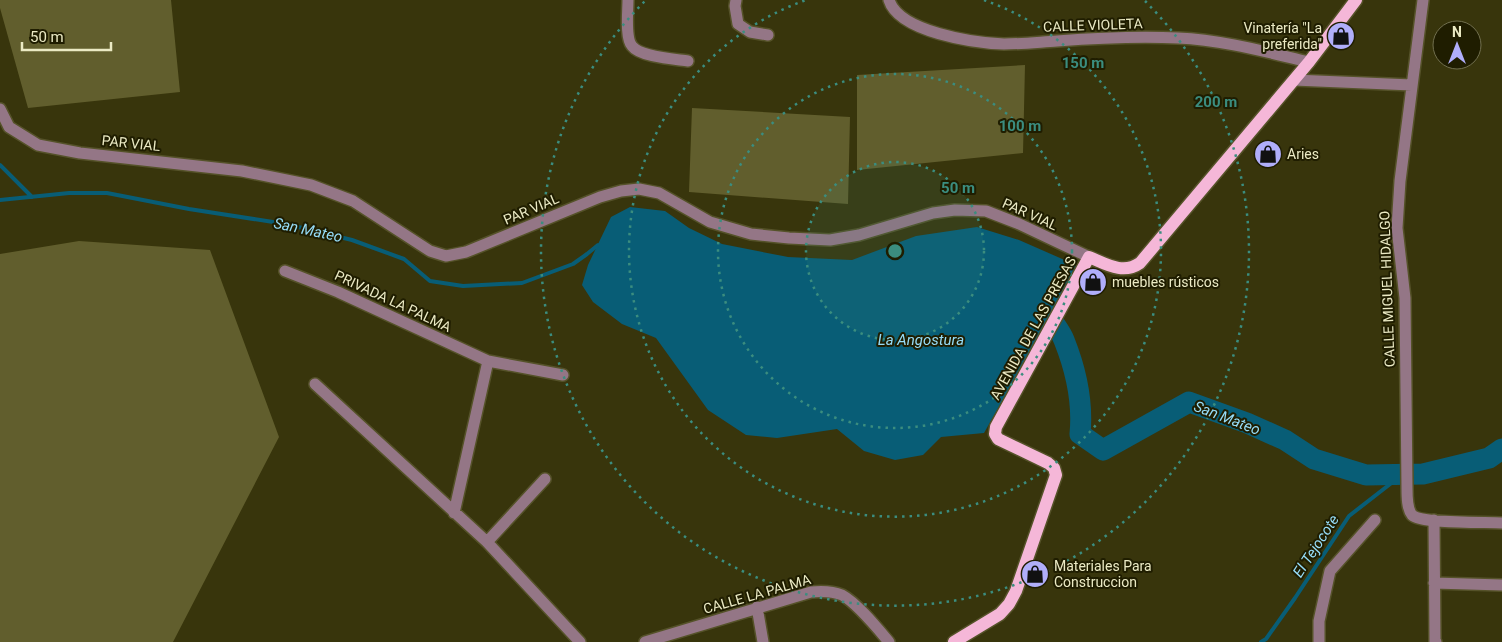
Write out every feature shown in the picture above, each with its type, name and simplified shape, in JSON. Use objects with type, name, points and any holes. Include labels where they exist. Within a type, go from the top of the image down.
[{"type":"main road","name":"AVENIDA DE LAS PRESAS","points":[[954,642],[1000,614],[1010,604],[1016,591],[1056,475],[1054,468],[1048,463],[998,440],[995,434],[996,427],[1089,257],[1120,269],[1127,269],[1140,263],[1309,62],[1356,0]]},
{"type":"street","points":[[628,0],[628,37],[631,46],[639,52],[688,61]]},
{"type":"street","points":[[736,0],[738,24],[750,32],[768,35]]},
{"type":"street","name":"CALLE VIOLETA","points":[[889,0],[892,9],[913,24],[950,37],[1003,44],[1094,39],[1179,38],[1236,45],[1309,62]]},
{"type":"street","name":"CALLE MIGUEL HIDALGO","points":[[1423,0],[1400,181],[1397,228],[1405,298],[1407,488],[1410,513],[1416,518],[1434,520]]},
{"type":"street","points":[[1294,80],[1412,86]]},
{"type":"street","name":"PAR VIAL","points":[[0,109],[9,127],[38,145],[80,153],[242,171],[311,185],[353,201],[430,251],[446,256],[466,252],[600,196],[639,189],[659,193],[710,222],[751,234],[789,238],[830,240],[859,235],[933,213],[955,210],[986,212],[1017,223],[1089,257]]},
{"type":"street","name":"PRIVADA LA PALMA","points":[[285,270],[338,292],[488,361],[563,375]]},
{"type":"street","points":[[454,513],[488,361]]},
{"type":"street","points":[[315,384],[487,542],[580,642]]},
{"type":"street","points":[[487,542],[546,479]]},
{"type":"street","points":[[1319,642],[1319,621],[1330,572],[1375,520]]},
{"type":"street","points":[[1435,642],[1434,520],[1502,523]]},
{"type":"street","points":[[1434,583],[1502,585]]},
{"type":"street","name":"CALLE LA PALMA","points":[[645,642],[662,640],[757,607],[811,592],[826,591],[842,596],[867,617],[889,642]]},
{"type":"street","points":[[757,607],[763,642]]},
{"type":"shaded area","points":[[0,0],[171,0],[180,92],[28,108],[0,8]]},
{"type":"shaded area","points":[[1025,65],[1023,153],[857,170],[857,75]]},
{"type":"shaded area","points":[[692,108],[850,117],[848,204],[689,192]]},
{"type":"shaded area","points":[[79,241],[210,250],[279,437],[173,642],[0,642],[0,254]]},
{"type":"water","name":"La Angostura","points":[[630,207],[665,211],[689,228],[722,244],[788,257],[852,260],[916,236],[977,227],[1019,240],[1076,265],[1058,302],[984,433],[941,437],[923,455],[895,460],[864,451],[837,429],[777,438],[746,435],[708,410],[656,338],[622,324],[593,302],[582,285],[588,265],[611,217]]},
{"type":"waterway","points":[[0,165],[32,197]]},
{"type":"waterway","name":"San Mateo","points":[[0,200],[69,193],[107,193],[189,209],[286,224],[352,240],[404,259],[430,281],[463,286],[522,283],[573,264],[598,245]]},
{"type":"waterway","name":"San Mateo","points":[[1050,317],[1063,337],[1075,375],[1080,410],[1080,434],[1103,450],[1189,402],[1247,423],[1285,440],[1314,459],[1366,475],[1423,474],[1489,458],[1502,449]]},
{"type":"waterway","name":"El Tejocote","points":[[1261,642],[1266,639],[1295,598],[1349,516],[1403,474]]},
{"type":"place","name":"Vinatería \"La preferida\"","points":[[1341,36]]},
{"type":"place","name":"Aries","points":[[1268,154]]},
{"type":"place","name":"muebles rústicos","points":[[1093,282]]},
{"type":"place","name":"Materiales Para Construccion","points":[[1035,574]]}]
